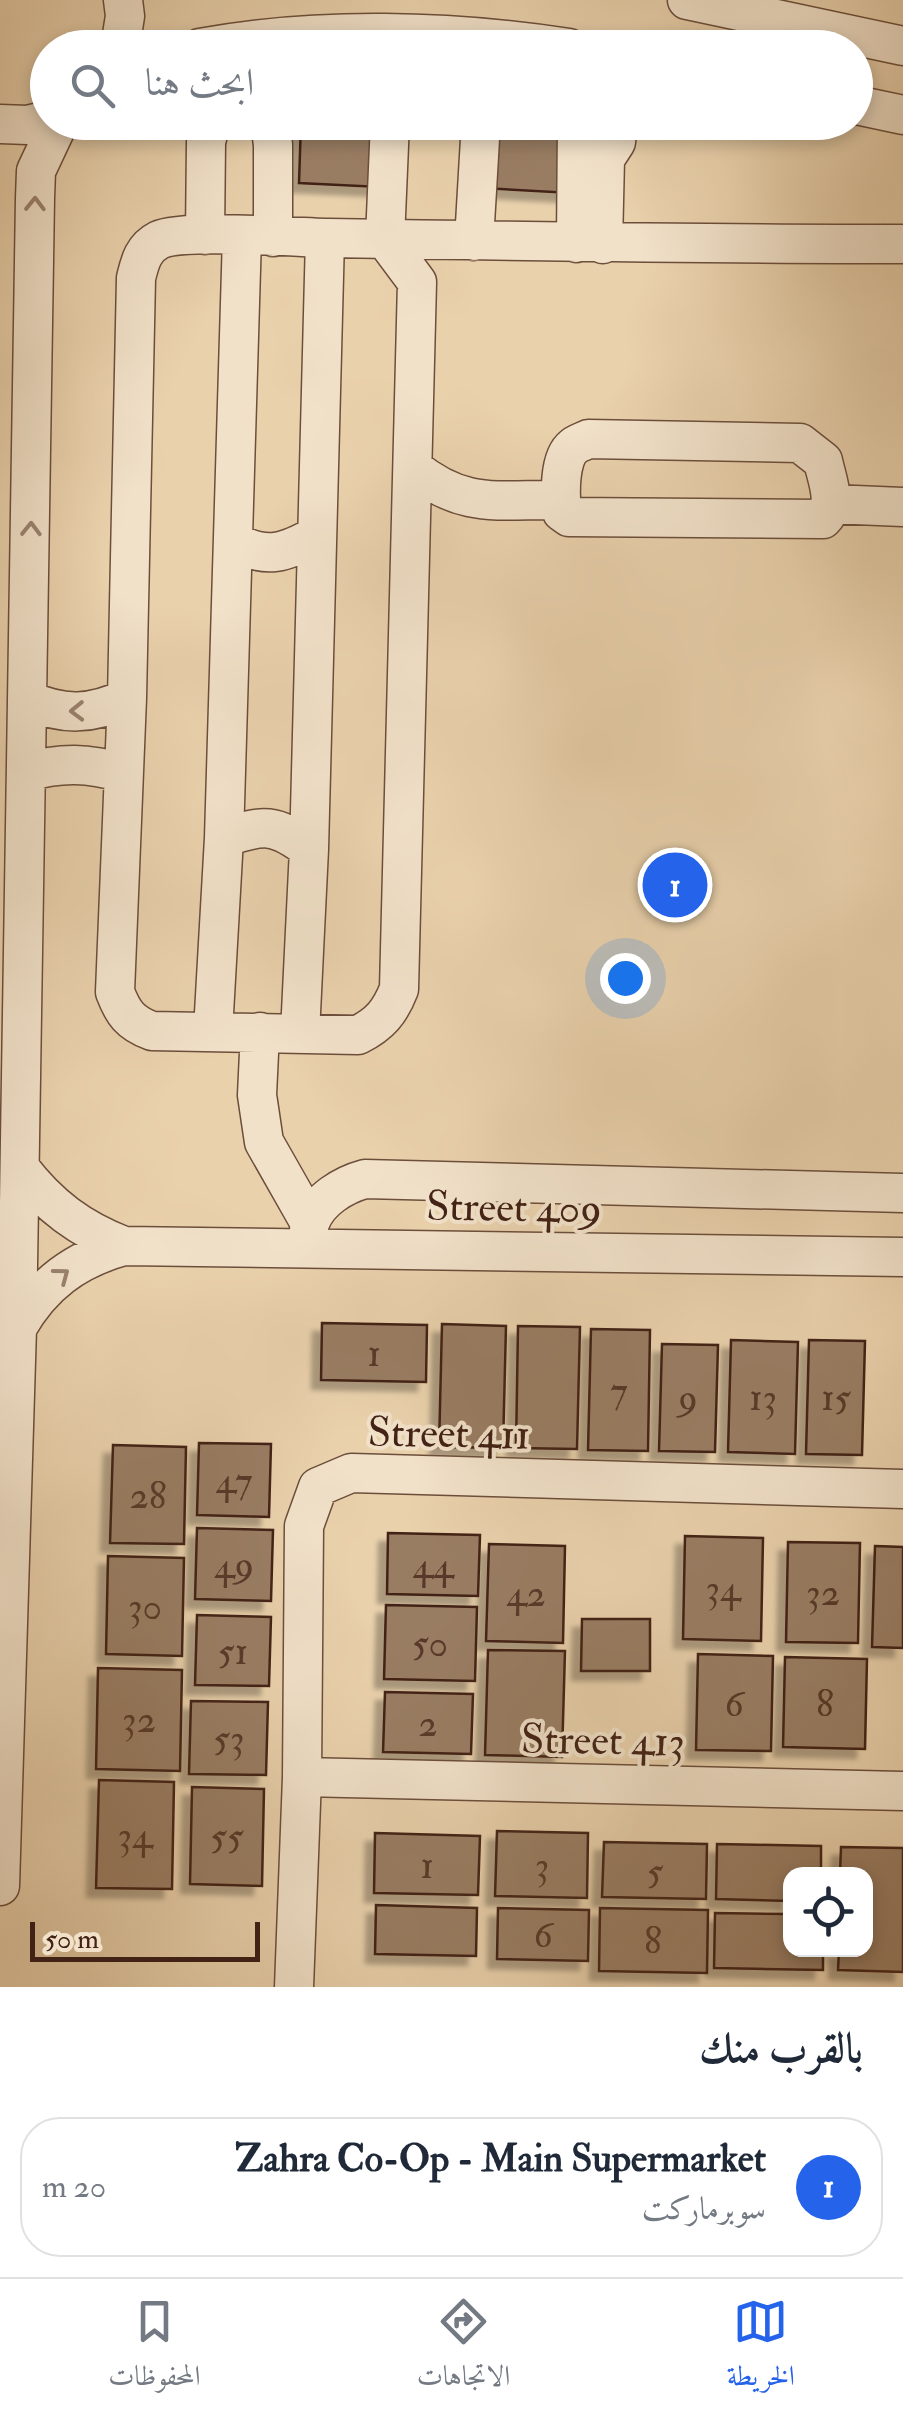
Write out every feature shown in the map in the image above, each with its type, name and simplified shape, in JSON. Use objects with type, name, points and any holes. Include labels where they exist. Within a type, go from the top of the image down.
[{"type":"street","points":[[123,30],[124,0]]},
{"type":"street","points":[[686,0],[749,7],[840,30]]},
{"type":"street","points":[[873,38],[903,46]]},
{"type":"street","points":[[873,109],[903,115]]},
{"type":"street","points":[[0,124],[30,124]]},
{"type":"street","points":[[0,1886],[17,1328],[35,198],[36,171],[51,140]]},
{"type":"street","points":[[206,140],[240,236]]},
{"type":"street","points":[[214,1031],[224,838],[240,236],[272,140]]},
{"type":"street","points":[[389,140],[385,239],[417,282],[400,989],[378,1026],[358,1035],[152,1031],[133,1024],[122,1010],[116,992],[136,278],[142,255],[159,240],[240,236],[385,239],[463,241],[589,243],[903,244]]},
{"type":"street","points":[[417,282],[463,241],[478,140]]},
{"type":"street","points":[[579,140],[589,243]]},
{"type":"street","points":[[589,243],[604,167],[616,140]]},
{"type":"street","points":[[300,1033],[309,849],[325,238]]},
{"type":"street","points":[[588,439],[800,444],[823,461],[832,504],[823,519],[577,518],[562,512],[561,500],[566,457],[572,447],[588,439]]},
{"type":"street","points":[[413,468],[436,487],[466,499],[561,500]]},
{"type":"street","points":[[832,504],[903,507]]},
{"type":"street","points":[[233,540],[250,551],[276,555],[317,535]]},
{"type":"street","points":[[28,700],[56,710],[88,712],[126,698]]},
{"type":"street","points":[[27,772],[75,763],[124,773]]},
{"type":"street","points":[[224,838],[254,827],[268,827],[286,832],[309,849]]},
{"type":"street","points":[[260,1032],[257,1095],[264,1142],[309,1235],[343,1186],[365,1179],[903,1193]]},
{"type":"street","name":"Street 409","points":[[20,1168],[55,1208],[99,1237],[124,1246]]},
{"type":"street","name":"Street 409","points":[[17,1328],[42,1291],[59,1276],[101,1252],[124,1246],[309,1235],[903,1257]]},
{"type":"street","name":"Street 411","points":[[294,1987],[302,1777],[304,1526],[318,1487],[351,1473],[903,1489]]},
{"type":"street","name":"Street 413","points":[[302,1777],[903,1791]]},
{"type":"building","points":[[300,140],[382,140],[380,187],[299,183]]},
{"type":"building","points":[[485,140],[571,140],[571,193],[483,188]]},
{"type":"building","points":[[322,1323],[427,1325],[426,1382],[321,1380]]},
{"type":"building","points":[[442,1324],[506,1326],[503,1448],[439,1447]]},
{"type":"building","points":[[518,1326],[580,1327],[577,1449],[516,1448]]},
{"type":"building","points":[[591,1329],[650,1330],[648,1451],[588,1450]]},
{"type":"building","points":[[731,1340],[798,1342],[795,1454],[728,1452]]},
{"type":"building","points":[[809,1340],[865,1341],[862,1455],[806,1454]]},
{"type":"building","points":[[662,1344],[718,1345],[715,1452],[659,1451]]},
{"type":"building","points":[[199,1443],[271,1444],[269,1517],[197,1515]]},
{"type":"building","points":[[113,1445],[186,1447],[184,1544],[110,1543]]},
{"type":"building","points":[[197,1528],[273,1530],[271,1601],[195,1599]]},
{"type":"building","points":[[388,1533],[480,1535],[478,1596],[387,1594]]},
{"type":"building","points":[[685,1536],[763,1538],[761,1641],[683,1639]]},
{"type":"building","points":[[788,1542],[860,1543],[858,1643],[786,1642]]},
{"type":"building","points":[[489,1544],[565,1546],[563,1643],[486,1641]]},
{"type":"building","points":[[875,1546],[903,1547],[903,1648],[872,1647]]},
{"type":"building","points":[[108,1556],[184,1558],[182,1656],[106,1654]]},
{"type":"building","points":[[386,1605],[477,1607],[475,1681],[384,1679]]},
{"type":"building","points":[[197,1615],[271,1617],[269,1686],[195,1685]]},
{"type":"building","points":[[582,1619],[650,1619],[650,1671],[581,1671]]},
{"type":"building","points":[[488,1650],[565,1651],[562,1757],[485,1755]]},
{"type":"building","points":[[698,1654],[773,1656],[771,1751],[696,1750]]},
{"type":"building","points":[[785,1657],[867,1659],[865,1749],[783,1747]]},
{"type":"building","points":[[98,1668],[182,1670],[180,1771],[96,1769]]},
{"type":"building","points":[[385,1692],[473,1694],[471,1754],[383,1752]]},
{"type":"building","points":[[191,1701],[268,1702],[266,1775],[189,1774]]},
{"type":"building","points":[[99,1780],[174,1782],[172,1889],[96,1888]]},
{"type":"building","points":[[192,1787],[264,1789],[262,1886],[190,1884]]},
{"type":"building","points":[[497,1831],[588,1833],[587,1898],[495,1896]]},
{"type":"building","points":[[375,1833],[480,1836],[478,1895],[374,1893]]},
{"type":"building","points":[[604,1842],[707,1844],[706,1899],[602,1897]]},
{"type":"building","points":[[717,1844],[821,1846],[821,1867],[783,1867],[783,1901],[716,1899]]},
{"type":"building","points":[[841,1847],[903,1848],[903,1972],[838,1970],[839,1957],[873,1957],[873,1867],[840,1867]]},
{"type":"building","points":[[376,1905],[477,1908],[476,1956],[375,1954]]},
{"type":"building","points":[[498,1908],[589,1910],[588,1961],[497,1959]]},
{"type":"building","points":[[600,1908],[708,1910],[707,1973],[599,1971]]},
{"type":"building","points":[[715,1913],[783,1914],[783,1957],[823,1957],[823,1970],[714,1968]]},
{"type":"place","name":"Zahra Co-Op - Main Supermarket","points":[[675,885]]}]
